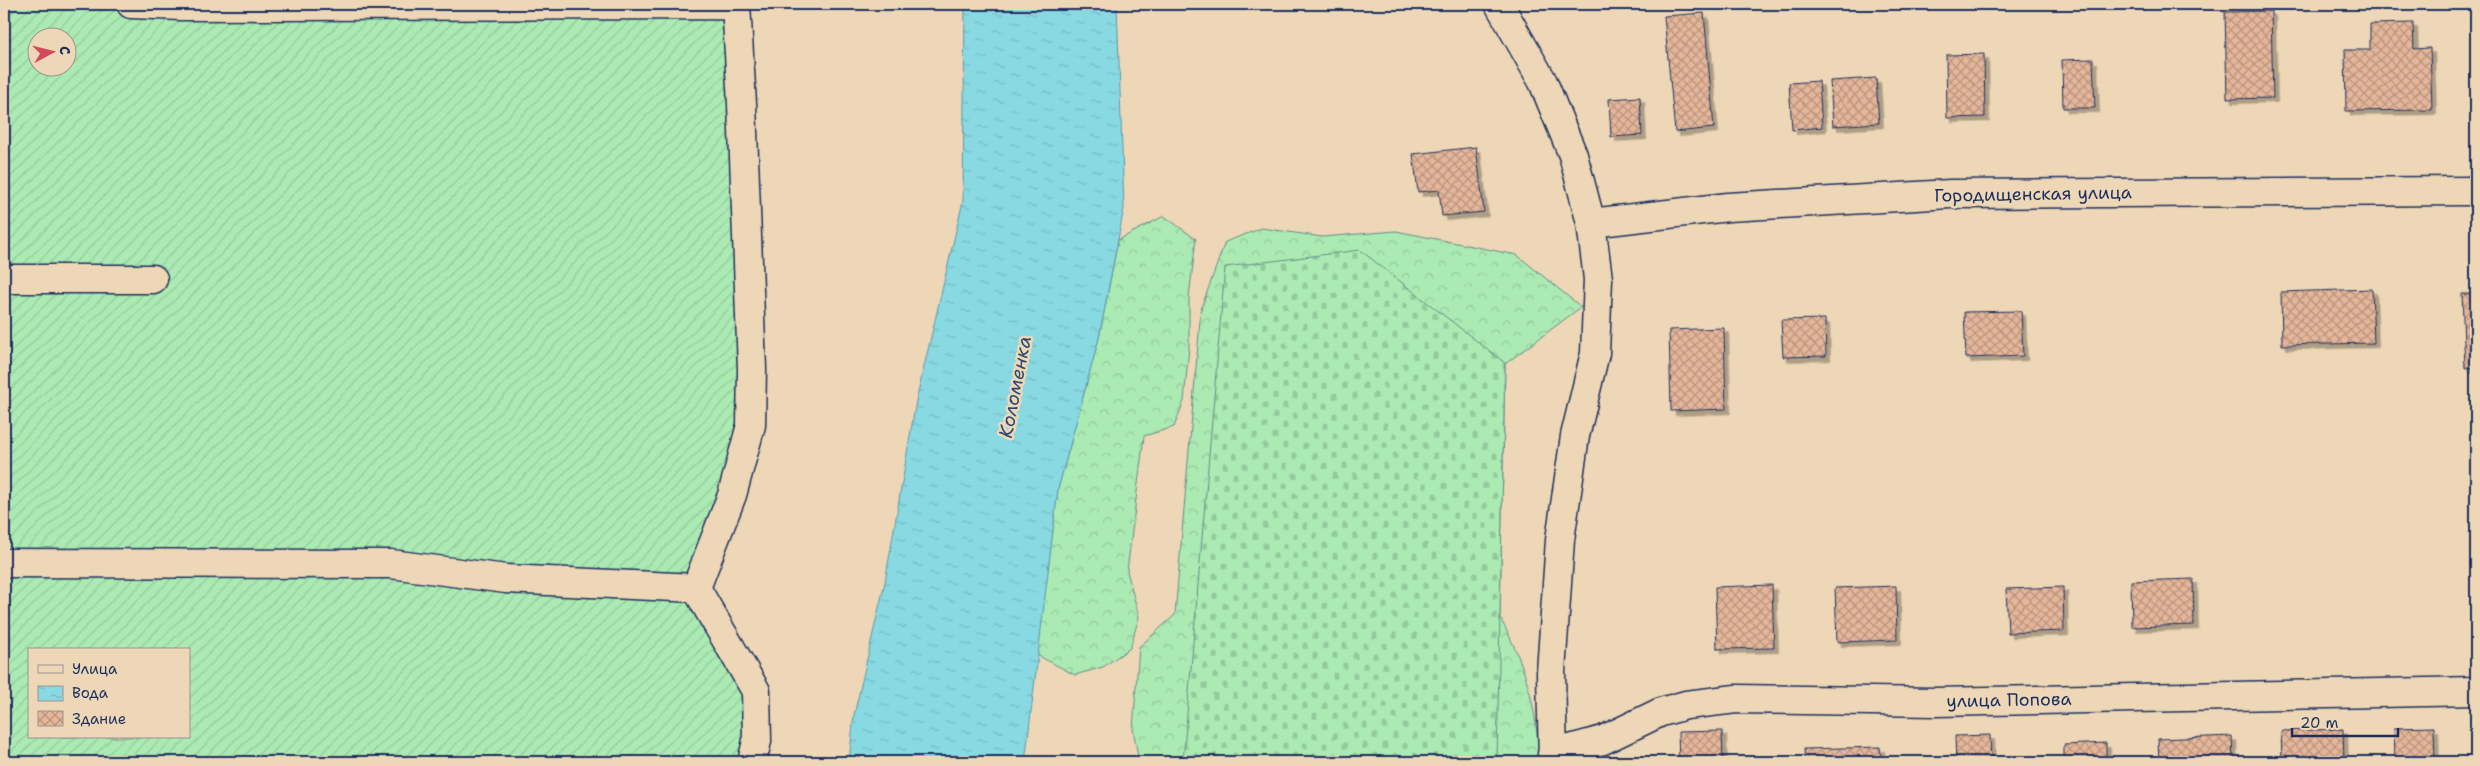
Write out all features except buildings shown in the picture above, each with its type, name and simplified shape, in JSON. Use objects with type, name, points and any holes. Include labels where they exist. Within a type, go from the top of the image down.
[{"type":"street","points":[[131,4],[182,6],[736,4],[742,104],[752,369],[751,425],[732,495],[696,588]]},
{"type":"street","points":[[1499,4],[1543,82],[1573,155],[1591,223],[1598,279],[1595,353],[1575,436],[1560,540],[1551,672],[1558,760]]},
{"type":"street","name":"Городищенская улица","points":[[1591,223],[1728,207],[1950,194],[2476,191]]},
{"type":"street","points":[[4,279],[153,279]]},
{"type":"street","points":[[4,564],[391,564],[506,579],[696,588]]},
{"type":"street","points":[[696,588],[756,691],[757,741],[752,762]]},
{"type":"street","name":"улица Попова","points":[[1558,760],[1661,712],[1686,705],[1736,699],[1936,702],[2476,691]]},
{"type":"green space","points":[[4,4],[736,4],[752,369],[696,588],[756,691],[752,762],[4,762]]},
{"type":"green space","points":[[1164,216],[1196,239],[1189,297],[1189,347],[1184,401],[1174,427],[1144,436],[1127,571],[1139,617],[1130,648],[1103,667],[1075,675],[1037,655],[1058,489],[1099,338],[1118,240]]},
{"type":"green space","points":[[1262,228],[1322,237],[1396,231],[1517,255],[1581,307],[1505,364],[1500,618],[1517,653],[1533,705],[1539,762],[1139,762],[1133,729],[1139,647],[1175,615],[1201,309],[1225,242]]},
{"type":"green space","points":[[1360,250],[1505,363],[1497,762],[1183,762],[1225,267]]},
{"type":"water","name":"Коломенка","points":[[965,4],[1117,4],[1124,208],[1099,338],[1058,489],[1025,762],[849,762],[854,715],[885,582],[916,401],[963,201]]}]
